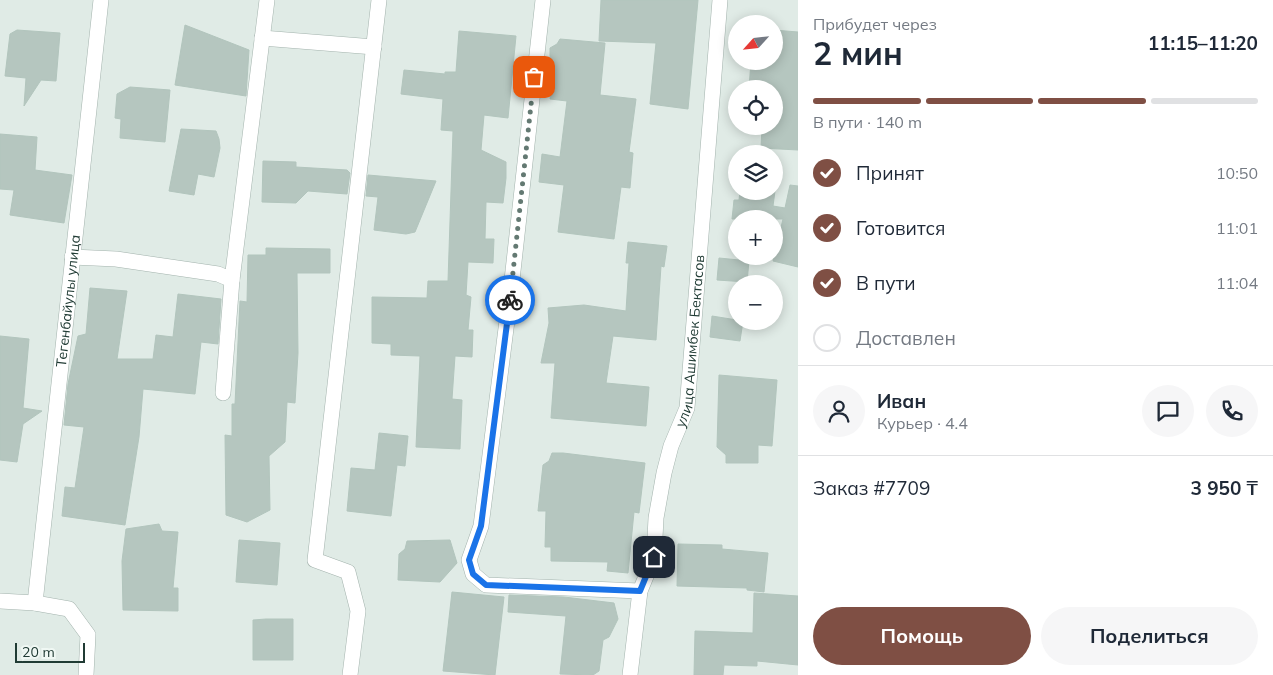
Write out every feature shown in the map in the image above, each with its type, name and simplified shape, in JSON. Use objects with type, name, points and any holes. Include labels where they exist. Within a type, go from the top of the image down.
[{"type":"street","name":"Тегенбайулы улица","points":[[35,603],[101,0]]},
{"type":"street","points":[[223,393],[232,280],[266,0]]},
{"type":"street","points":[[350,675],[358,611],[348,572],[315,560],[379,0]]},
{"type":"street","points":[[543,0],[511,289],[481,526],[469,560],[473,574],[486,585],[640,591]]},
{"type":"street","name":"улица Ашимбек Бектасов","points":[[630,675],[640,591],[654,557],[656,518],[671,446],[687,408],[720,0]]},
{"type":"street","points":[[262,38],[374,47]]},
{"type":"street","points":[[72,257],[116,259],[218,274],[232,280]]},
{"type":"street","points":[[0,601],[35,603],[69,609],[88,635],[86,675]]},
{"type":"building","points":[[601,0],[698,0],[688,109],[650,104],[656,43],[599,41]]},
{"type":"building","points":[[185,25],[249,50],[246,96],[175,85]]},
{"type":"building","points":[[17,30],[60,33],[56,81],[41,80],[24,106],[26,78],[5,76],[10,34]]},
{"type":"building","points":[[459,31],[516,36],[508,118],[484,115],[481,150],[506,162],[506,178],[503,203],[486,202],[485,239],[494,239],[493,263],[468,262],[466,295],[471,297],[468,330],[473,330],[472,357],[455,356],[452,399],[462,400],[460,449],[416,447],[420,356],[391,355],[391,344],[372,343],[372,297],[427,298],[428,281],[448,281],[453,131],[441,130],[443,99],[401,94],[404,70],[445,74],[445,72],[456,72]]},
{"type":"building","points":[[783,31],[798,32],[798,150],[783,149],[783,145],[761,145],[762,135],[783,135],[783,80],[750,80],[750,70],[783,70]]},
{"type":"building","points":[[560,39],[605,43],[600,95],[636,99],[629,152],[633,153],[630,188],[621,187],[614,239],[558,232],[564,185],[539,182],[542,154],[560,157],[567,101],[550,99],[554,70],[550,69],[550,48],[557,44]]},
{"type":"building","points":[[130,87],[170,90],[165,142],[120,138],[121,119],[115,118],[117,94]]},
{"type":"building","points":[[181,129],[216,131],[219,139],[220,148],[214,177],[198,174],[194,195],[169,191]]},
{"type":"building","points":[[0,134],[37,137],[35,170],[72,175],[64,223],[10,215],[14,190],[0,189]]},
{"type":"building","points":[[263,161],[296,162],[296,167],[347,170],[350,173],[347,194],[308,191],[296,203],[262,202]]},
{"type":"building","points":[[368,175],[436,181],[415,232],[406,234],[374,230],[378,197],[366,196]]},
{"type":"building","points":[[790,185],[798,186],[798,267],[783,263],[783,210],[733,210],[734,200],[774,200],[773,206],[785,208]]},
{"type":"building","points":[[628,242],[667,246],[664,267],[661,266],[656,340],[613,336],[606,383],[649,387],[646,426],[551,418],[555,363],[541,363],[549,323],[548,308],[584,305],[626,311],[629,263],[626,263]]},
{"type":"building","points":[[266,248],[330,249],[330,273],[297,273],[298,353],[295,403],[287,402],[285,442],[269,456],[270,510],[247,522],[226,515],[225,435],[232,436],[232,404],[235,404],[240,301],[247,302],[248,255],[266,255]]},
{"type":"building","points":[[719,258],[728,259],[728,265],[749,265],[748,275],[728,275],[728,281],[717,280]]},
{"type":"building","points":[[90,288],[127,291],[117,359],[153,359],[156,335],[173,337],[178,294],[221,299],[218,344],[201,342],[195,394],[143,389],[139,437],[125,525],[62,516],[65,487],[75,488],[84,427],[64,425],[68,384],[78,336],[86,334]]},
{"type":"building","points":[[712,316],[728,319],[728,330],[742,330],[740,341],[710,337]]},
{"type":"building","points":[[0,336],[29,339],[23,408],[42,411],[23,424],[17,462],[0,460]]},
{"type":"building","points":[[719,375],[777,380],[772,446],[758,445],[758,463],[726,463],[726,455],[717,447]]},
{"type":"building","points":[[379,433],[408,436],[405,466],[397,465],[391,516],[347,511],[351,468],[375,470]]},
{"type":"building","points":[[552,453],[645,463],[639,513],[634,512],[628,573],[607,571],[608,562],[551,561],[551,547],[545,547],[546,511],[538,511],[543,465],[549,461]]},
{"type":"building","points":[[159,524],[162,531],[178,532],[173,588],[178,588],[178,611],[123,610],[122,561],[126,529]]},
{"type":"building","points":[[239,540],[280,543],[277,585],[236,582]]},
{"type":"building","points":[[450,540],[457,563],[440,582],[398,580],[399,554],[405,549],[407,541]]},
{"type":"building","points":[[678,544],[722,545],[722,549],[768,553],[764,592],[747,590],[747,588],[677,586]]},
{"type":"building","points":[[452,592],[504,597],[495,675],[443,671]]},
{"type":"building","points":[[754,593],[798,596],[798,665],[757,661],[757,666],[724,665],[723,675],[694,675],[695,631],[753,633]]},
{"type":"building","points":[[509,595],[564,597],[614,603],[618,619],[609,637],[603,640],[599,671],[593,675],[560,674],[566,616],[508,612]]},
{"type":"building","points":[[293,619],[293,660],[253,660],[253,620]]},
{"type":"way so far","points":[[510,300],[534,77]]},
{"type":"route","points":[[510,300],[481,526],[469,560],[473,574],[486,585],[640,591],[654,557]]}]
